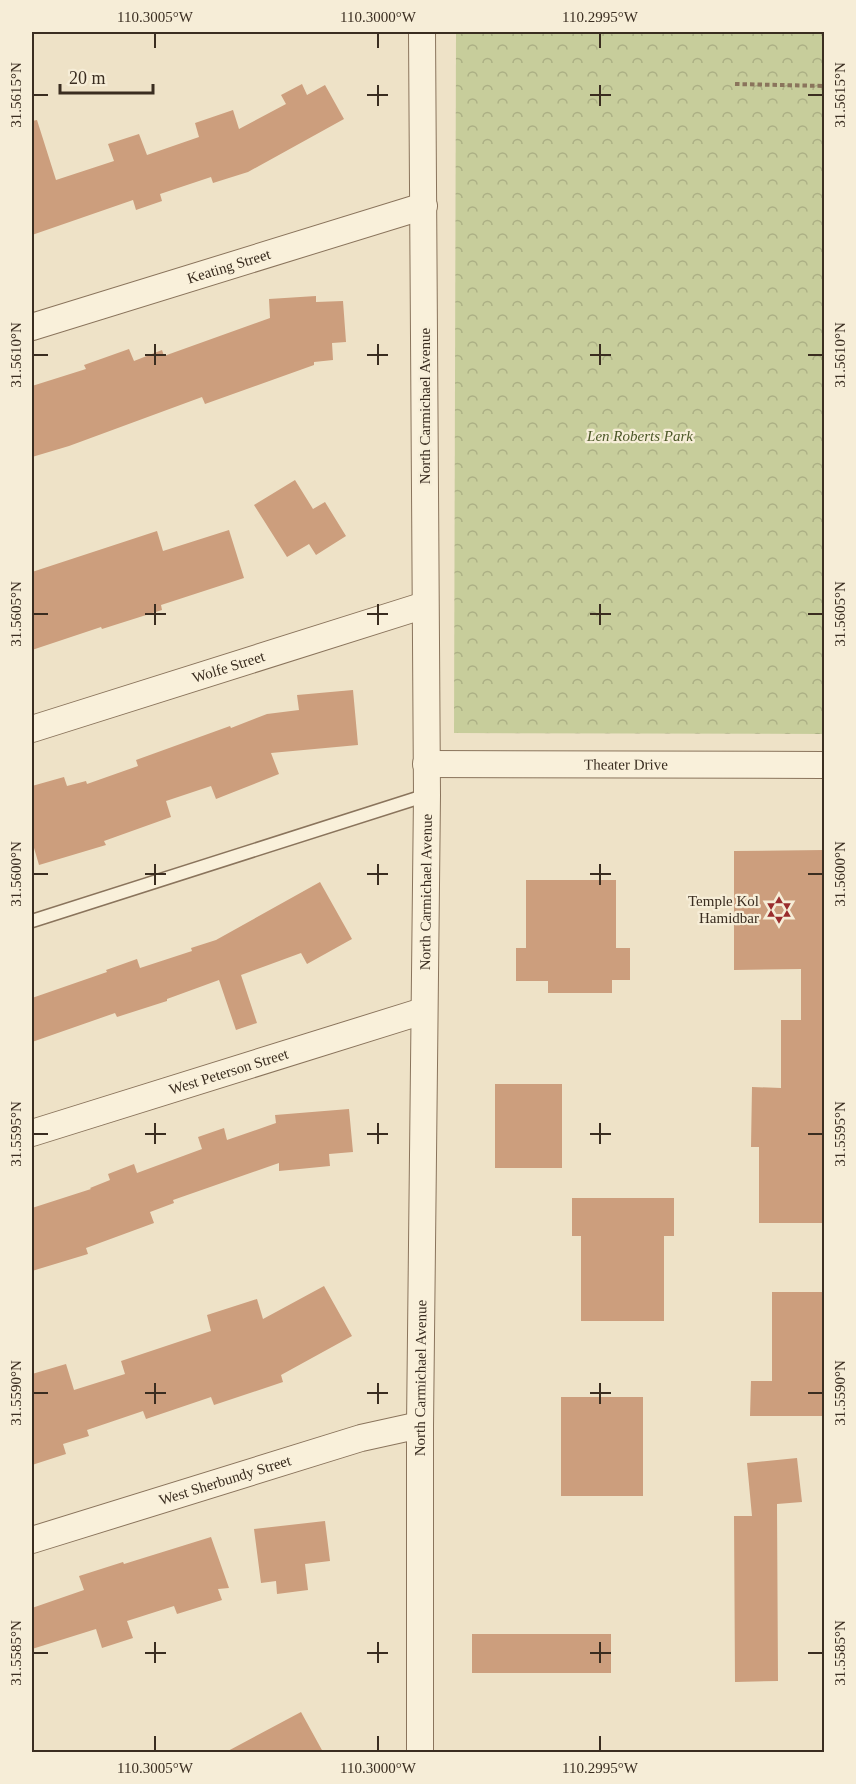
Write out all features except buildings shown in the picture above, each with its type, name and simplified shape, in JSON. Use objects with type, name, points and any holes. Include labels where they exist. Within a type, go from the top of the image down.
[{"type":"street","name":"North Carmichael Avenue","points":[[420,1752],[423,1011],[427,795],[422,32]]},
{"type":"street","name":"Keating Street","points":[[32,327],[424,206]]},
{"type":"street","name":"Wolfe Street","points":[[32,729],[425,605]]},
{"type":"street","name":"Theater Drive","points":[[426,764],[825,765]]},
{"type":"street","name":"West Peterson Street","points":[[32,1133],[423,1011]]},
{"type":"street","name":"West Sherbundy Street","points":[[32,1540],[361,1438],[420,1425]]},
{"type":"lane","points":[[32,921],[427,795]]},
{"type":"path","points":[[735,84],[825,86]]},
{"type":"green space","name":"Len Roberts Park","points":[[456,32],[824,32],[824,734],[454,733]]},
{"type":"place","name":"Temple Kol Hamidbar","points":[[779,910]]}]
